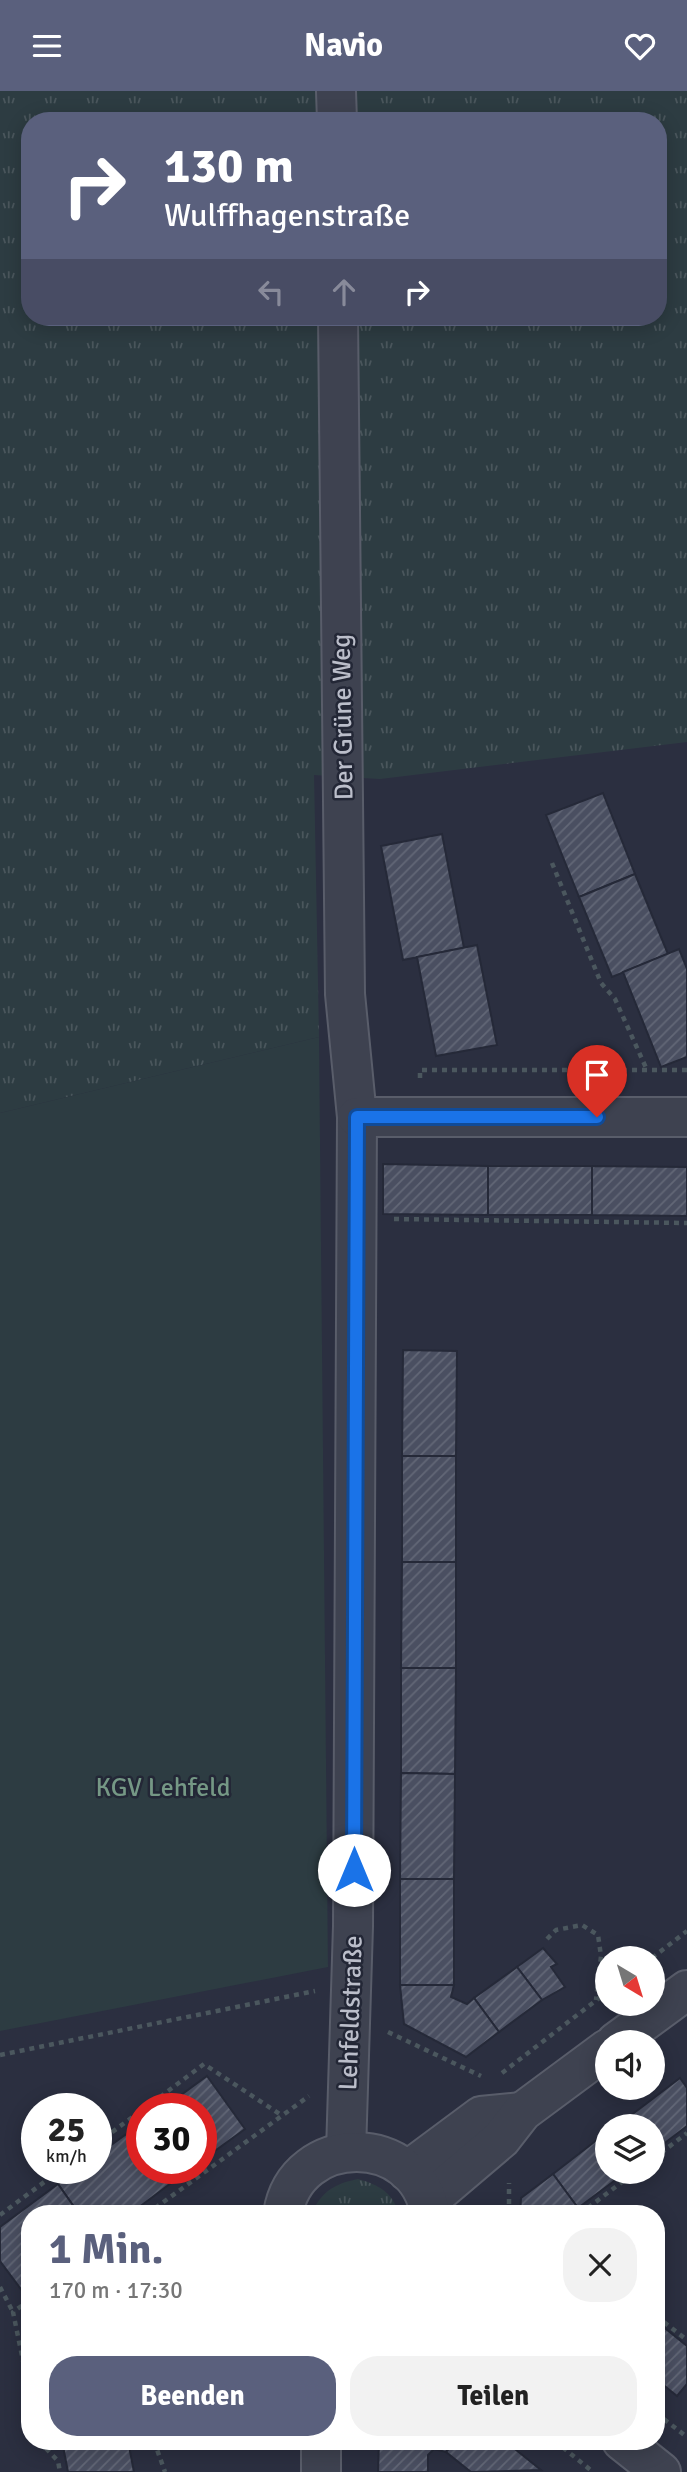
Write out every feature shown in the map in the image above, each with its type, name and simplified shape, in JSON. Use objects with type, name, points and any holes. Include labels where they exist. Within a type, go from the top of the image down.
[{"type":"street","points":[[336,91],[337,112]]},
{"type":"street","name":"Der Grüne Weg","points":[[338,326],[345,995],[357,1117]]},
{"type":"street","points":[[357,1117],[687,1117]]},
{"type":"street","name":"Lehfeldstraße","points":[[346,2152],[354,1912],[357,1117]]},
{"type":"street","points":[[632,2030],[687,1990]]},
{"type":"street","points":[[284,2205],[299,2177],[320,2160],[346,2152],[368,2152],[389,2158],[422,2195],[501,2139],[522,2112],[595,2058]]},
{"type":"street","points":[[321,2450],[321,2472]]},
{"type":"street","points":[[633,2450],[661,2472]]},
{"type":"path","points":[[552,863],[601,983],[615,999],[647,1070]]},
{"type":"path","points":[[389,1219],[687,1223]]},
{"type":"path","points":[[547,1939],[556,1930],[582,1925],[598,1935],[600,1946]]},
{"type":"path","points":[[665,1948],[687,1931]]},
{"type":"path","points":[[0,2055],[350,1984]]},
{"type":"path","points":[[380,2028],[491,2081],[595,2002]]},
{"type":"path","points":[[166,2093],[204,2064],[281,2115]]},
{"type":"path","points":[[159,2205],[308,2096],[320,2097]]},
{"type":"path","points":[[665,2150],[687,2133]]},
{"type":"path","points":[[509,2170],[509,2205]]},
{"type":"path","points":[[0,2215],[42,2184]]},
{"type":"path","points":[[592,2205],[619,2184]]},
{"type":"path","points":[[0,2287],[13,2312],[21,2351]]},
{"type":"path","points":[[13,2312],[21,2306]]},
{"type":"path","points":[[665,2323],[687,2340]]},
{"type":"path","points":[[665,2420],[687,2437]]},
{"type":"path","points":[[48,2450],[58,2461],[60,2472]]},
{"type":"path","points":[[157,2450],[165,2472]]},
{"type":"path","points":[[566,2450],[593,2472]]},
{"type":"green space","points":[[0,91],[687,91],[687,742],[380,779],[314,775],[319,1037],[0,1113]]},
{"type":"green space","name":"KGV Lehfeld","points":[[319,1037],[328,1967],[0,2031],[0,1113]]},
{"type":"green space","points":[[358,2179],[372,2184],[384,2191],[396,2205],[317,2205],[324,2194],[342,2183]]},
{"type":"building","points":[[603,793],[635,874],[579,897],[546,815]]},
{"type":"building","points":[[442,834],[464,948],[403,960],[381,846]]},
{"type":"building","points":[[635,874],[668,954],[612,977],[579,897]]},
{"type":"building","points":[[477,945],[497,1045],[436,1056],[417,957]]},
{"type":"building","points":[[679,949],[687,969],[687,1057],[661,1067],[623,972]]},
{"type":"building","points":[[383,1164],[488,1166],[488,1215],[383,1214]]},
{"type":"building","points":[[488,1166],[592,1166],[592,1215],[488,1215]]},
{"type":"building","points":[[592,1166],[687,1167],[687,1216],[592,1215]]},
{"type":"building","points":[[403,1350],[457,1351],[456,1456],[402,1456]]},
{"type":"building","points":[[402,1456],[456,1456],[456,1562],[402,1562]]},
{"type":"building","points":[[402,1562],[456,1562],[456,1668],[401,1668]]},
{"type":"building","points":[[401,1668],[456,1668],[455,1774],[401,1773]]},
{"type":"building","points":[[401,1773],[455,1774],[454,1879],[400,1879]]},
{"type":"building","points":[[400,1879],[454,1879],[454,1985],[400,1985]]},
{"type":"building","points":[[543,1948],[557,1964],[551,1967],[565,1987],[542,2000],[517,1967]]},
{"type":"building","points":[[517,1967],[542,2000],[499,2032],[474,1998]]},
{"type":"building","points":[[400,1985],[454,1985],[451,1997],[467,2004],[474,1998],[499,2032],[466,2057],[404,2024]]},
{"type":"building","points":[[207,2076],[245,2129],[217,2149],[217,2093],[184,2093]]},
{"type":"building","points":[[680,2078],[687,2088],[687,2126],[665,2143],[665,2114],[633,2114],[651,2100],[665,2100],[665,2089]]},
{"type":"building","points":[[126,2134],[126,2184],[170,2184],[142,2205],[73,2205],[58,2184],[112,2184],[112,2144]]},
{"type":"building","points":[[595,2141],[595,2184],[610,2184],[582,2205],[576,2205],[553,2174]]},
{"type":"building","points":[[553,2174],[576,2205],[521,2205],[521,2198]]},
{"type":"building","points":[[58,2184],[73,2205],[30,2205]]},
{"type":"building","points":[[21,2211],[21,2289],[0,2261],[0,2227]]},
{"type":"building","points":[[665,2328],[687,2346],[687,2384],[677,2396],[665,2386]]},
{"type":"building","points":[[64,2450],[130,2450],[134,2472],[68,2472]]},
{"type":"building","points":[[379,2450],[433,2450],[428,2455],[428,2472],[378,2472]]},
{"type":"building","points":[[516,2450],[541,2470],[471,2472],[446,2452]]},
{"type":"route","points":[[354,1870],[357,1117],[597,1117]]}]
